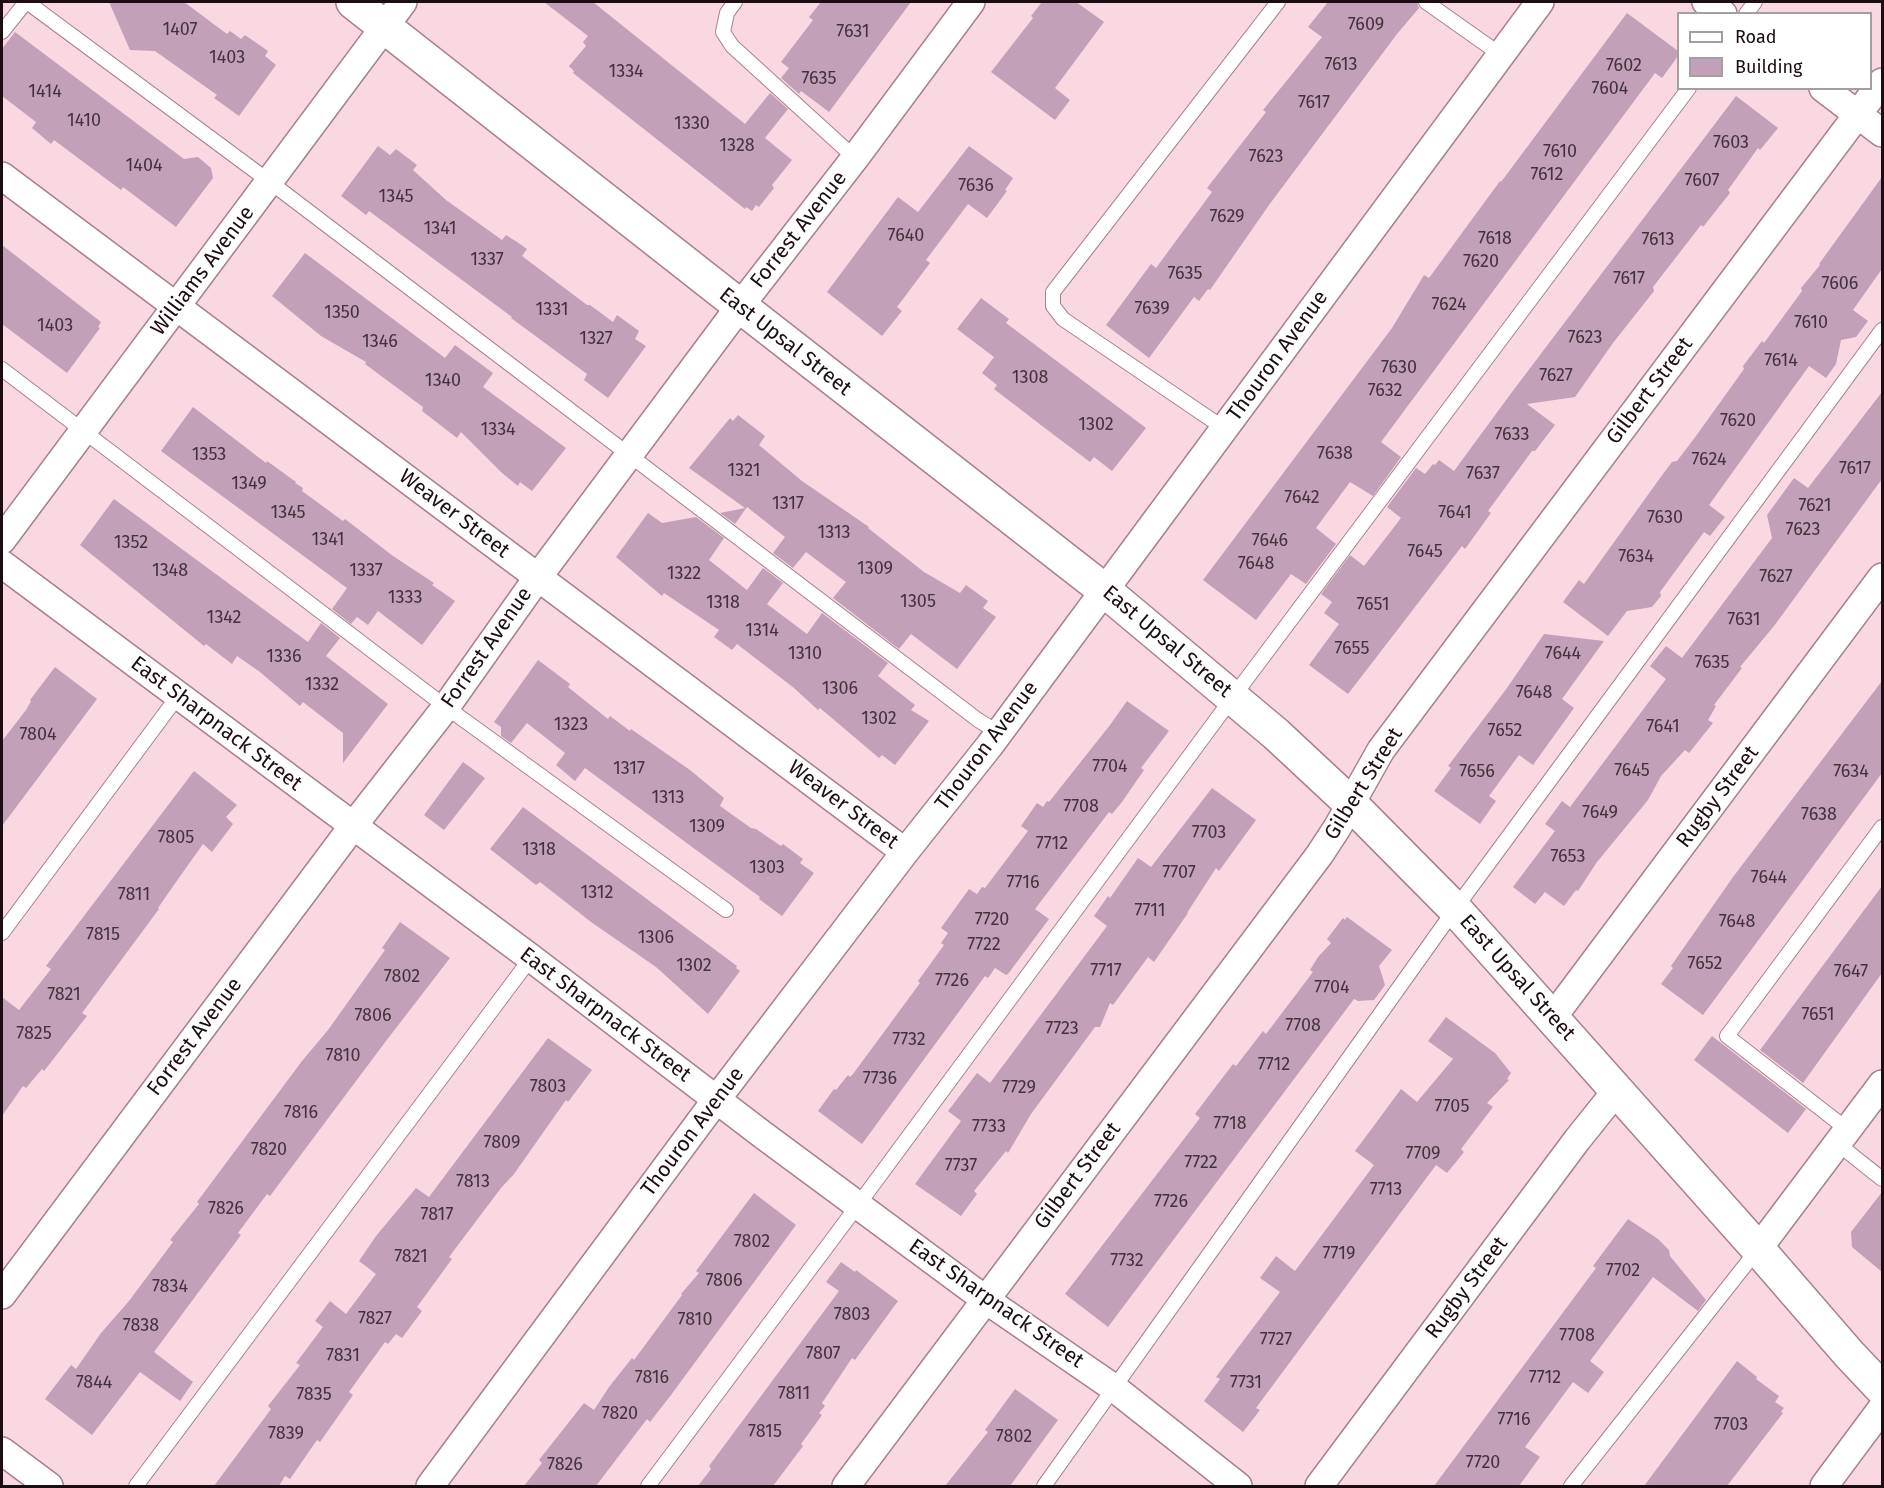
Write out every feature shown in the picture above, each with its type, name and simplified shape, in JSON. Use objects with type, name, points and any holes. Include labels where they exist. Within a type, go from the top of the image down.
[{"type":"street","name":"East Upsal Street","points":[[353,2],[394,14],[740,306],[1104,590],[1276,734],[1350,803],[1455,909],[1882,1389]]},
{"type":"street","name":"Forrest Avenue","points":[[2,1294],[353,826],[446,707],[538,577],[971,2]]},
{"type":"street","name":"Thouron Avenue","points":[[430,1486],[716,1100],[999,733],[1540,2]]},
{"type":"street","points":[[1706,2],[1720,12]]},
{"type":"street","name":"Williams Avenue","points":[[2,540],[394,14]]},
{"type":"street","name":"Gilbert Street","points":[[846,1486],[1320,854],[1381,750],[1882,82]]},
{"type":"street","points":[[1826,90],[1882,133]]},
{"type":"street","name":"Weaver Street","points":[[2,176],[905,852]]},
{"type":"street","name":"East Sharpnack Street","points":[[2,564],[531,958],[716,1100],[986,1300],[1114,1389],[1238,1486]]},
{"type":"street","name":"Rugby Street","points":[[1553,1017],[1882,578]]},
{"type":"street","points":[[1758,1249],[1882,1084]]},
{"type":"street","name":"Rugby Street","points":[[1319,1486],[1577,1140],[1617,1090]]},
{"type":"street","points":[[1824,1486],[1882,1408]]},
{"type":"street","points":[[2,1450],[49,1486]]},
{"type":"lane","points":[[2,32],[26,2],[270,182],[978,720],[999,733]]},
{"type":"lane","points":[[735,2],[726,13],[723,32],[732,46],[855,158]]},
{"type":"lane","points":[[1225,429],[1063,319],[1053,306],[1053,292],[1278,2]]},
{"type":"lane","points":[[1426,2],[1501,55]]},
{"type":"lane","points":[[648,1486],[1233,697],[1688,90]]},
{"type":"lane","points":[[1044,1486],[1455,909],[1882,330]]},
{"type":"lane","points":[[2,369],[446,707],[726,910]]},
{"type":"lane","points":[[2,933],[178,696]]},
{"type":"lane","points":[[1882,827],[1727,1036],[1843,1137],[1882,1179]]},
{"type":"lane","points":[[136,1486],[531,958]]},
{"type":"lane","points":[[1571,1486],[1758,1249]]},
{"type":"building","points":[[109,2],[184,2],[227,34],[230,31],[241,39],[245,35],[268,51],[265,56],[276,65],[239,116],[214,98],[217,95],[155,51],[130,50]]},
{"type":"building","points":[[544,2],[593,2],[745,124],[770,93],[788,109],[765,138],[792,160],[772,185],[774,188],[759,207],[756,205],[752,211],[746,207],[745,209],[573,73],[574,71],[569,66],[586,46],[583,42],[588,36]]},
{"type":"building","points":[[821,2],[911,2],[829,112],[801,91],[799,94],[781,78],[789,68],[781,62],[813,20],[809,17]]},
{"type":"building","points":[[1042,2],[1076,2],[1104,22],[1055,88],[1070,100],[1055,120],[991,72],[1033,18],[1031,16]]},
{"type":"building","points":[[1328,2],[1417,2],[1419,8],[1269,205],[1210,290],[1208,289],[1199,301],[1194,297],[1149,358],[1106,325],[1151,264],[1156,268],[1212,192],[1207,188],[1266,112],[1263,110],[1322,37],[1308,27]]},
{"type":"building","points":[[1627,13],[1677,50],[1677,57],[1662,78],[1655,73],[1381,442],[1401,457],[1373,496],[1350,482],[1316,528],[1336,544],[1306,584],[1291,574],[1256,620],[1203,580],[1392,328],[1424,275],[1429,278]]},
{"type":"building","points":[[15,32],[184,159],[198,157],[211,168],[213,178],[176,227],[123,187],[121,190],[54,140],[51,144],[32,128],[36,122],[2,96],[2,49]]},
{"type":"building","points":[[1736,96],[1778,128],[1760,150],[1758,148],[1728,190],[1730,193],[1703,227],[1701,225],[1653,287],[1654,291],[1613,343],[1575,397],[1527,404],[1555,425],[1535,451],[1532,451],[1488,511],[1491,513],[1465,549],[1462,546],[1348,694],[1309,665],[1339,624],[1324,613],[1332,602],[1321,594],[1350,555],[1364,566],[1401,518],[1387,507],[1416,468],[1425,474],[1439,460],[1454,471]]},
{"type":"building","points":[[378,146],[390,155],[396,149],[417,165],[413,170],[446,200],[502,240],[506,235],[527,249],[522,256],[587,305],[613,322],[617,315],[639,331],[635,339],[646,346],[608,398],[584,380],[587,374],[512,317],[369,211],[366,215],[341,196]]},
{"type":"building","points":[[969,146],[1013,178],[1005,190],[1007,191],[987,218],[968,204],[926,260],[930,263],[897,307],[902,311],[882,336],[827,292],[898,197],[918,212]]},
{"type":"building","points":[[1882,177],[1882,269],[1853,310],[1868,321],[1856,337],[1841,340],[1836,364],[1826,378],[1809,366],[1709,505],[1725,517],[1710,536],[1704,532],[1660,592],[1661,596],[1652,607],[1627,611],[1608,636],[1563,602],[1579,580],[1584,584],[1672,462],[1677,461],[1696,436],[1744,369],[1743,366],[1762,341],[1764,343]]},
{"type":"building","points":[[2,245],[101,322],[98,327],[100,328],[67,373],[2,324]]},
{"type":"building","points":[[305,253],[445,358],[455,345],[493,373],[483,387],[566,448],[532,491],[520,482],[518,486],[502,473],[461,432],[457,438],[422,411],[423,407],[365,364],[366,362],[321,336],[272,296]]},
{"type":"building","points":[[981,298],[1009,319],[1006,323],[1146,428],[1112,471],[1094,457],[1090,462],[994,389],[997,385],[982,373],[994,357],[957,329]]},
{"type":"building","points":[[1882,392],[1882,479],[1774,626],[1740,667],[1742,668],[1714,705],[1716,706],[1708,720],[1713,723],[1689,753],[1685,750],[1661,776],[1648,800],[1597,862],[1578,891],[1576,890],[1564,906],[1545,892],[1535,904],[1513,887],[1555,831],[1545,824],[1562,801],[1570,807],[1666,679],[1650,666],[1666,646],[1682,658],[1772,538],[1767,515],[1794,478],[1808,488]]},
{"type":"building","points":[[193,407],[266,463],[267,461],[296,482],[303,488],[302,491],[343,521],[345,519],[393,556],[434,583],[432,585],[455,601],[422,645],[378,611],[368,625],[357,617],[351,624],[332,609],[347,588],[161,451]]},
{"type":"building","points":[[738,415],[765,436],[759,445],[802,481],[869,527],[924,572],[960,593],[966,585],[988,601],[983,608],[996,617],[957,669],[911,634],[899,649],[833,598],[846,582],[806,552],[793,568],[773,553],[785,537],[747,507],[735,524],[720,513],[745,508],[689,468],[730,418],[733,421]]},
{"type":"building","points":[[114,499],[308,642],[321,623],[340,638],[326,656],[388,704],[343,763],[343,733],[303,702],[300,706],[237,656],[232,664],[206,644],[204,646],[80,545]]},
{"type":"building","points":[[648,513],[662,523],[696,517],[724,538],[709,560],[747,590],[763,568],[783,583],[767,604],[807,634],[822,613],[888,663],[878,676],[915,705],[911,710],[929,721],[895,765],[882,755],[879,758],[820,708],[818,710],[794,688],[737,644],[732,650],[714,637],[719,630],[664,593],[662,596],[616,557]]},
{"type":"building","points":[[1544,634],[1604,641],[1562,699],[1574,708],[1533,765],[1519,755],[1489,796],[1496,801],[1480,824],[1434,791],[1451,768],[1448,766],[1507,688]]},
{"type":"building","points":[[538,660],[570,684],[568,687],[608,719],[610,716],[630,731],[631,729],[690,770],[724,798],[720,806],[751,828],[781,846],[783,844],[803,859],[800,863],[814,873],[782,916],[759,899],[760,897],[585,768],[575,781],[556,765],[565,753],[527,723],[511,743],[501,736],[501,727],[494,722]]},
{"type":"building","points":[[55,667],[97,699],[2,826],[2,741]]},
{"type":"building","points":[[1882,681],[1882,773],[1703,1015],[1661,984],[1733,877]]},
{"type":"building","points":[[1127,701],[1169,731],[1141,768],[1144,770],[1122,802],[1112,814],[1109,812],[1035,909],[1049,919],[1008,974],[995,968],[988,978],[985,976],[862,1144],[818,1111],[834,1089],[836,1090],[848,1075],[850,1077],[853,1074],[920,983],[918,981],[944,945],[941,943],[948,933],[941,928],[969,889],[977,894],[982,887],[985,888],[1028,831],[1021,826],[1037,803],[1043,807],[1047,801],[1049,802]]},
{"type":"building","points":[[463,762],[485,778],[444,830],[424,815]]},
{"type":"building","points":[[194,771],[237,805],[226,817],[233,824],[212,852],[203,844],[159,909],[82,1013],[87,1016],[44,1071],[42,1069],[26,1088],[23,1086],[2,1116],[2,997],[19,1010],[51,969],[46,966]]},
{"type":"building","points":[[1212,788],[1256,820],[1219,871],[1216,868],[1154,962],[1148,957],[1113,1005],[1110,1003],[1100,1027],[1095,1027],[1031,1114],[1008,1153],[1006,1151],[974,1191],[977,1194],[961,1216],[915,1184],[961,1121],[948,1111],[977,1073],[990,1083],[1107,926],[1094,916],[1108,896],[1110,898],[1138,858],[1151,867]]},
{"type":"building","points":[[523,807],[737,966],[736,968],[740,971],[708,1014],[656,967],[591,922],[540,882],[536,885],[490,849]]},
{"type":"building","points":[[1882,886],[1882,973],[1803,1083],[1760,1050]]},
{"type":"building","points":[[1347,917],[1392,950],[1379,966],[1385,985],[1374,1000],[1354,999],[1108,1327],[1065,1294],[1200,1118],[1195,1114],[1233,1064],[1236,1066],[1263,1031],[1266,1034],[1313,972],[1310,970],[1318,957],[1331,943],[1327,939],[1343,918],[1345,920]]},
{"type":"building","points":[[400,922],[450,958],[270,1196],[267,1194],[238,1233],[241,1235],[154,1352],[193,1382],[180,1401],[140,1372],[92,1435],[45,1399],[71,1365],[76,1369],[101,1333],[129,1301],[173,1242],[170,1240],[199,1204],[197,1202],[302,1061],[328,1030],[385,950],[382,948]]},
{"type":"building","points":[[1446,1017],[1495,1053],[1511,1073],[1507,1079],[1509,1080],[1487,1103],[1493,1107],[1461,1149],[1464,1152],[1447,1173],[1436,1165],[1256,1408],[1260,1410],[1243,1432],[1204,1401],[1220,1379],[1216,1377],[1280,1292],[1260,1278],[1276,1256],[1295,1271],[1374,1165],[1355,1151],[1401,1089],[1417,1102],[1453,1059],[1428,1041]]},
{"type":"building","points":[[1712,1036],[1806,1109],[1788,1133],[1694,1060]]},
{"type":"building","points":[[548,1038],[592,1070],[568,1102],[566,1100],[514,1174],[449,1257],[452,1259],[417,1307],[422,1311],[402,1338],[396,1334],[388,1344],[385,1342],[349,1392],[353,1395],[320,1442],[317,1440],[290,1479],[285,1476],[279,1486],[214,1486],[271,1409],[268,1406],[300,1365],[296,1363],[323,1327],[315,1321],[330,1301],[346,1314],[376,1274],[359,1261],[376,1236],[416,1188],[429,1197]]},
{"type":"building","points":[[1882,1192],[1882,1272],[1852,1247],[1851,1232]]},
{"type":"building","points":[[754,1193],[796,1225],[650,1422],[647,1419],[596,1486],[524,1486],[542,1463],[539,1460],[584,1403],[594,1410],[632,1358],[634,1360],[681,1294],[699,1273],[696,1271]]},
{"type":"building","points":[[1628,1219],[1658,1239],[1669,1250],[1670,1256],[1706,1300],[1698,1311],[1653,1277],[1590,1361],[1604,1372],[1588,1393],[1573,1382],[1525,1447],[1540,1457],[1519,1486],[1434,1486],[1596,1268],[1593,1266]]},
{"type":"building","points":[[841,1262],[855,1272],[856,1270],[898,1301],[855,1360],[852,1358],[822,1403],[825,1406],[819,1413],[822,1415],[801,1444],[803,1446],[773,1486],[698,1486],[711,1469],[709,1466],[839,1291],[826,1282]]},
{"type":"building","points":[[1737,1361],[1779,1396],[1775,1402],[1784,1408],[1781,1412],[1783,1413],[1727,1486],[1644,1486]]},
{"type":"building","points":[[1015,1389],[1058,1420],[1010,1486],[945,1486],[988,1432],[985,1430]]}]
